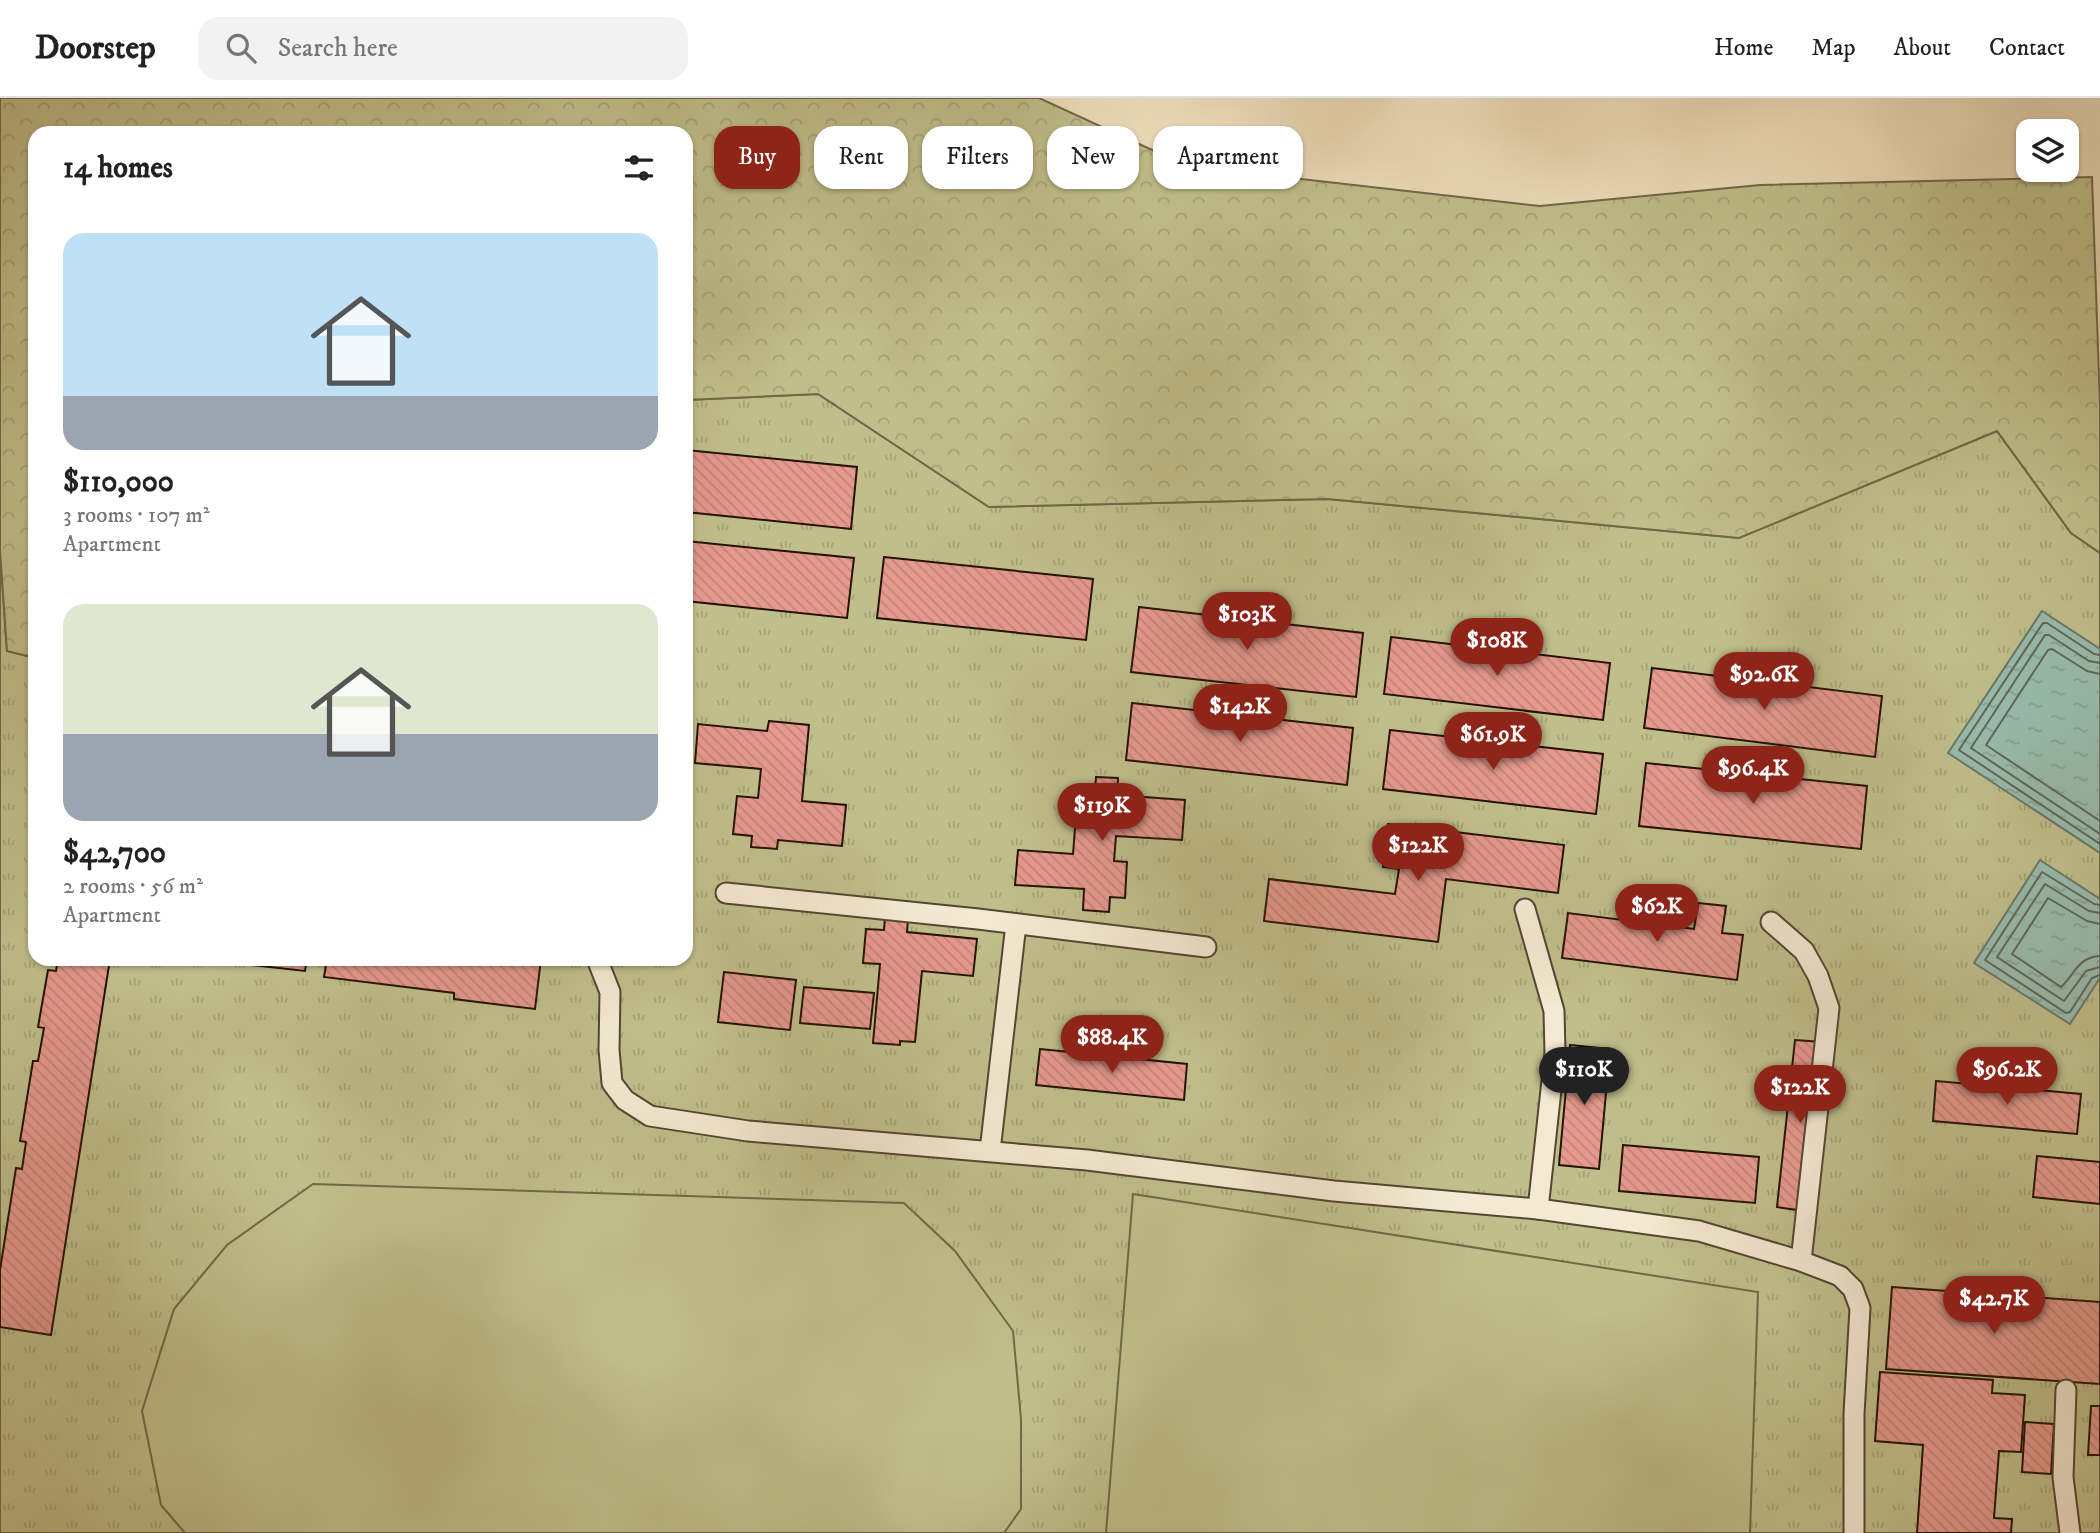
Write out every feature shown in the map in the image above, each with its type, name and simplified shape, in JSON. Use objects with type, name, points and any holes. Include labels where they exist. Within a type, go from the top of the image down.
[{"type":"lane","points":[[726,893],[1206,947]]},
{"type":"lane","points":[[1525,909],[1554,1012],[1555,1053],[1538,1209]]},
{"type":"lane","points":[[1772,922],[1804,951],[1818,976],[1829,1008],[1801,1261]]},
{"type":"lane","points":[[990,1152],[1016,924]]},
{"type":"lane","points":[[600,966],[610,992],[609,1051],[612,1083],[625,1100],[650,1116],[748,1131],[1087,1160],[1334,1191],[1538,1209],[1699,1231],[1801,1261],[1840,1276],[1853,1289],[1860,1308],[1854,1414],[1854,1533]]},
{"type":"lane","points":[[2066,1390],[2063,1478],[2070,1533]]},
{"type":"green space","points":[[0,98],[1039,98],[1100,126],[1047,126],[1047,189],[1139,189],[1139,144],[1153,150],[1153,189],[1303,189],[1303,179],[1540,206],[1760,185],[2016,179],[2016,182],[2079,182],[2079,177],[2092,177],[2100,406],[2100,553],[2071,533],[1997,431],[1739,538],[1328,499],[989,507],[818,394],[693,400],[693,126],[28,126],[28,656],[7,651],[0,551]]},
{"type":"green space","points":[[818,394],[989,507],[1328,499],[1739,538],[1997,431],[2071,533],[2100,553],[2100,1533],[0,1533],[0,551],[7,651],[28,656],[28,966],[693,966],[693,400]]},
{"type":"green space","points":[[313,1184],[904,1203],[955,1251],[1013,1331],[1021,1419],[1021,1509],[1004,1533],[185,1533],[161,1505],[142,1411],[174,1309],[227,1245]]},
{"type":"green space","points":[[1133,1194],[1758,1292],[1750,1533],[1106,1533]]},
{"type":"water","points":[[2042,611],[2100,649],[2100,853],[1948,753]]},
{"type":"water","points":[[2040,860],[2100,899],[2100,978],[2070,1024],[1974,963]]},
{"type":"building","points":[[693,451],[857,467],[851,529],[693,513]]},
{"type":"building","points":[[693,542],[854,558],[847,618],[693,602]]},
{"type":"building","points":[[884,557],[1093,579],[1086,640],[877,618]]},
{"type":"building","points":[[1139,607],[1363,633],[1356,697],[1131,672]]},
{"type":"building","points":[[1391,637],[1610,663],[1603,720],[1384,694]]},
{"type":"building","points":[[1652,668],[1882,696],[1875,757],[1644,728]]},
{"type":"building","points":[[1132,703],[1353,728],[1347,785],[1126,760]]},
{"type":"building","points":[[769,721],[809,725],[802,801],[846,805],[842,846],[778,840],[777,849],[751,847],[752,836],[733,834],[737,796],[758,798],[761,769],[695,763],[698,724],[767,731]]},
{"type":"building","points":[[1390,730],[1603,754],[1596,814],[1383,789]]},
{"type":"building","points":[[1646,763],[1867,786],[1861,849],[1639,826]]},
{"type":"building","points":[[1096,777],[1118,778],[1117,795],[1185,800],[1182,840],[1116,836],[1114,861],[1127,862],[1125,898],[1110,897],[1109,912],[1083,910],[1084,889],[1015,885],[1018,850],[1073,854],[1078,790],[1095,791]]},
{"type":"building","points":[[1388,824],[1564,845],[1558,893],[1446,879],[1438,942],[1264,921],[1269,879],[1395,894],[1399,869],[1383,867]]},
{"type":"building","points":[[1698,903],[1726,906],[1722,933],[1743,935],[1737,980],[1562,958],[1568,913],[1694,929]]},
{"type":"building","points":[[885,917],[908,919],[907,932],[977,939],[973,976],[922,971],[915,1042],[900,1041],[900,1045],[873,1043],[880,964],[863,963],[866,929],[884,930]]},
{"type":"building","points":[[57,966],[109,966],[51,1335],[0,1327],[0,1270],[16,1168],[22,1169],[26,1142],[20,1141],[33,1061],[38,1061],[44,1028],[38,1027],[48,970],[56,971]]},
{"type":"building","points":[[260,966],[306,966],[305,971]]},
{"type":"building","points":[[326,966],[540,966],[535,1009],[454,999],[454,993],[324,977]]},
{"type":"building","points":[[724,972],[796,980],[790,1030],[718,1022]]},
{"type":"building","points":[[804,987],[874,993],[870,1029],[800,1023]]},
{"type":"building","points":[[1795,1040],[1822,1042],[1804,1211],[1777,1207]]},
{"type":"building","points":[[1570,1045],[1610,1049],[1599,1169],[1559,1165]]},
{"type":"building","points":[[1040,1049],[1187,1064],[1184,1100],[1036,1085]]},
{"type":"building","points":[[1936,1081],[2081,1094],[2077,1134],[1933,1121]]},
{"type":"building","points":[[1623,1145],[1759,1157],[1755,1203],[1619,1191]]},
{"type":"building","points":[[2037,1156],[2100,1162],[2100,1204],[2033,1197]]},
{"type":"building","points":[[1892,1287],[2100,1302],[2100,1384],[1886,1369]]},
{"type":"building","points":[[1880,1372],[1993,1380],[1992,1393],[2025,1395],[2021,1452],[1999,1451],[1994,1518],[2012,1519],[2011,1533],[1917,1533],[1923,1445],[1875,1441]]},
{"type":"building","points":[[2091,1406],[2100,1406],[2100,1455],[2088,1455]]},
{"type":"building","points":[[2025,1422],[2054,1424],[2051,1474],[2022,1472]]}]
